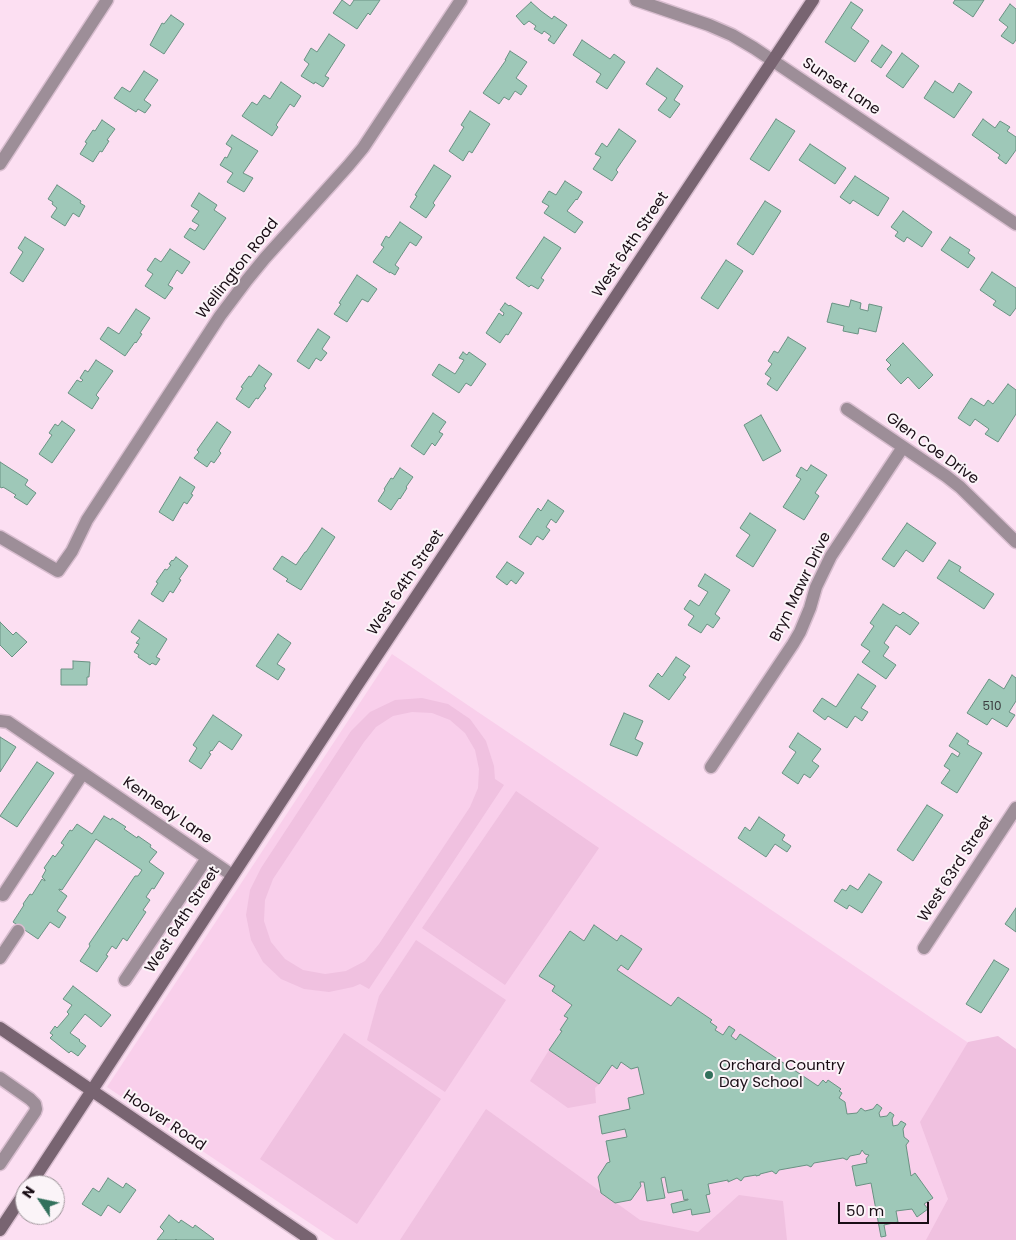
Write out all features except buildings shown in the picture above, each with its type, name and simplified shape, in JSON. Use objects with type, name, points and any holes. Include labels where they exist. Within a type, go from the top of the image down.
[{"type":"street","points":[[0,164],[108,0]]},
{"type":"street","name":"Wellington Road","points":[[0,537],[58,571],[88,520],[220,316],[249,276],[363,148],[461,0]]},
{"type":"street","name":"Sunset Lane","points":[[636,0],[719,29],[747,44],[1016,224]]},
{"type":"street","name":"West 64th Street","points":[[36,1175],[232,875],[813,0]]},
{"type":"street","name":"Glen Coe Drive","points":[[846,409],[960,487],[1016,542]]},
{"type":"street","name":"Bryn Mawr Drive","points":[[712,767],[793,644],[800,632],[816,587],[831,556],[903,447]]},
{"type":"street","name":"Kennedy Lane","points":[[0,721],[8,722],[232,875]]},
{"type":"street","points":[[3,895],[83,773]]},
{"type":"street","name":"West 63rd Street","points":[[924,948],[1016,808]]},
{"type":"street","name":"West 64th Street","points":[[125,980],[207,858]]},
{"type":"street","points":[[0,958],[18,931]]},
{"type":"street","name":"Hoover Road","points":[[0,1028],[311,1240]]},
{"type":"street","points":[[0,1078],[33,1101],[36,1106],[32,1117],[0,1164]]},
{"type":"street","points":[[0,1230],[15,1207]]},
{"type":"shaded area","points":[[392,654],[1016,1075],[1016,1240],[335,1240],[107,1087]]},
{"type":"shaded area","points":[[422,698],[448,704],[470,719],[486,741],[494,766],[495,779],[504,785],[369,989],[360,984],[329,992],[304,989],[281,979],[263,962],[251,940],[246,915],[250,890],[261,868],[351,731],[370,712],[395,700]],"holes":[[[412,712],[432,713],[450,720],[465,733],[475,750],[479,769],[478,788],[470,807],[379,944],[365,961],[346,971],[325,974],[303,970],[285,959],[271,942],[264,921],[265,900],[273,879],[364,742],[376,727],[393,716]]]},
{"type":"shaded area","points":[[516,791],[599,848],[505,985],[422,928]]},
{"type":"shaded area","points":[[416,940],[506,1000],[445,1092],[367,1040],[379,996]]},
{"type":"shaded area","points":[[344,1033],[441,1099],[357,1224],[260,1159]]},
{"type":"shaded area","points":[[998,1036],[1016,1049],[1016,1240],[926,1240],[948,1199],[920,1122],[968,1042]]},
{"type":"shaded area","points":[[549,1050],[599,1084],[595,1088],[596,1103],[568,1108],[530,1081]]},
{"type":"shaded area","points":[[486,1109],[640,1220],[698,1232],[739,1195],[783,1201],[787,1240],[400,1240]]},
{"type":"place","name":"Orchard Country Day School","points":[[709,1075]]}]
